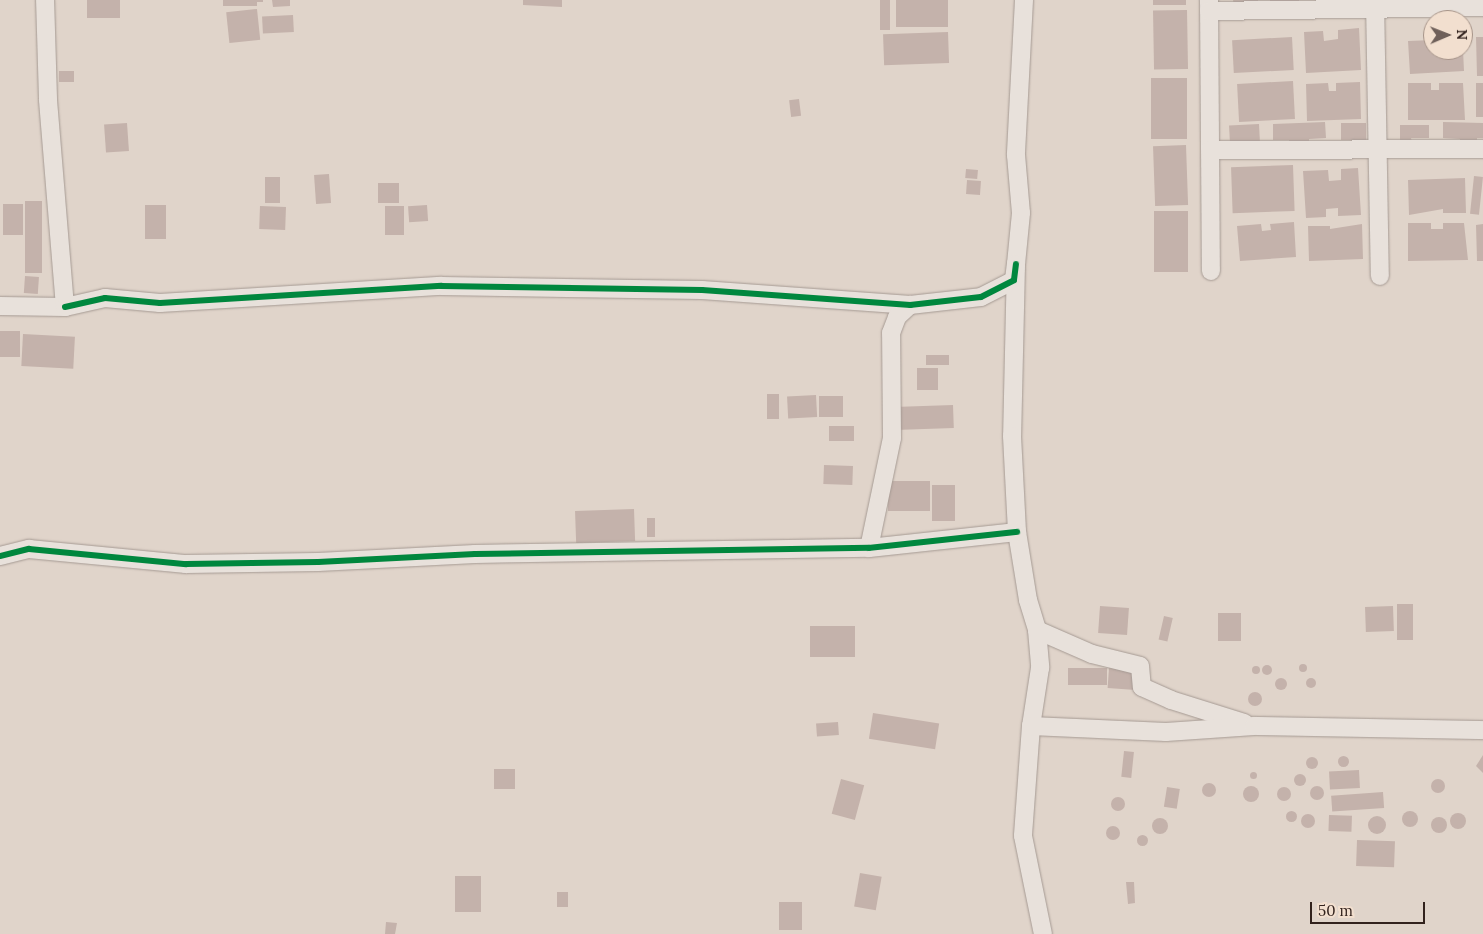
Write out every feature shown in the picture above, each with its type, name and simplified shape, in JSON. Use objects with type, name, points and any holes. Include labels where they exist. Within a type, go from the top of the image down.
[{"type":"street","points":[[44,0],[48,99],[65,307]]},
{"type":"street","points":[[0,306],[65,307],[104,298],[160,303],[442,286],[702,290],[910,305],[980,297],[1014,280],[1021,213],[1016,155],[1024,0]]},
{"type":"street","points":[[1378,2],[1380,276]]},
{"type":"street","points":[[1211,270],[1209,5],[1378,2],[1483,7]]},
{"type":"street","points":[[1210,150],[1483,149]]},
{"type":"street","points":[[1016,264],[1012,436],[1017,532],[1028,600],[1038,630],[1040,668],[1031,726],[1023,836],[1043,934]]},
{"type":"street","points":[[869,548],[892,438],[891,333],[896,317],[910,305]]},
{"type":"street","points":[[0,556],[29,549],[186,564],[475,554],[869,548],[1017,532]]},
{"type":"street","points":[[1038,630],[1092,654],[1140,666],[1142,687],[1171,700],[1254,726]]},
{"type":"street","points":[[1031,726],[1166,732],[1254,726],[1483,730]]},
{"type":"building","points":[[87,0],[120,0],[120,18],[87,18]]},
{"type":"building","points":[[223,0],[263,0],[263,2],[257,2],[257,6],[223,6]]},
{"type":"building","points":[[272,0],[290,0],[290,6],[273,7]]},
{"type":"building","points":[[523,0],[562,0],[562,7],[523,5]]},
{"type":"building","points":[[880,0],[890,0],[890,30],[880,30]]},
{"type":"building","points":[[896,0],[948,0],[948,27],[896,27]]},
{"type":"building","points":[[1153,0],[1186,0],[1186,5],[1153,5]]},
{"type":"building","points":[[1233,0],[1258,0],[1258,4],[1234,6]]},
{"type":"building","points":[[1270,0],[1299,0],[1299,4],[1270,5]]},
{"type":"building","points":[[257,9],[260,40],[229,43],[226,12]]},
{"type":"building","points":[[1187,10],[1188,69],[1154,70],[1153,11]]},
{"type":"building","points":[[293,15],[294,32],[263,34],[262,17]]},
{"type":"building","points":[[1359,28],[1361,70],[1306,73],[1304,32],[1323,31],[1324,41],[1338,39],[1338,30]]},
{"type":"building","points":[[948,32],[949,63],[884,65],[883,34]]},
{"type":"building","points":[[1292,37],[1294,70],[1234,73],[1232,40]]},
{"type":"building","points":[[1476,37],[1483,37],[1483,76],[1477,76]]},
{"type":"building","points":[[1423,40],[1423,60],[1463,60],[1464,71],[1410,74],[1408,41]]},
{"type":"building","points":[[59,71],[74,71],[74,82],[59,82]]},
{"type":"building","points":[[1151,78],[1187,78],[1187,139],[1151,139]]},
{"type":"building","points":[[1293,81],[1295,119],[1239,122],[1237,84]]},
{"type":"building","points":[[1360,82],[1361,119],[1307,121],[1306,84],[1328,83],[1329,91],[1336,91],[1336,83]]},
{"type":"building","points":[[1408,83],[1431,83],[1431,90],[1439,90],[1439,83],[1463,83],[1465,120],[1408,120]]},
{"type":"building","points":[[1476,83],[1483,83],[1483,117],[1476,117]]},
{"type":"building","points":[[799,99],[801,116],[791,117],[789,100]]},
{"type":"building","points":[[1325,122],[1326,138],[1309,139],[1309,144],[1289,145],[1289,140],[1273,140],[1273,124]]},
{"type":"building","points":[[1443,122],[1483,123],[1483,138],[1477,138],[1477,145],[1460,144],[1460,139],[1443,138]]},
{"type":"building","points":[[127,123],[129,151],[106,153],[104,125]]},
{"type":"building","points":[[1341,123],[1366,123],[1366,140],[1341,140]]},
{"type":"building","points":[[1259,124],[1260,144],[1230,146],[1229,126]]},
{"type":"building","points":[[1400,125],[1429,125],[1429,138],[1411,138],[1412,142],[1400,142]]},
{"type":"building","points":[[1186,145],[1188,205],[1155,206],[1153,146]]},
{"type":"building","points":[[1293,165],[1295,211],[1233,213],[1231,167]]},
{"type":"building","points":[[1358,168],[1361,215],[1338,216],[1338,208],[1326,209],[1326,217],[1306,218],[1303,171],[1328,170],[1329,181],[1341,180],[1341,169]]},
{"type":"building","points":[[966,169],[978,170],[977,179],[965,178]]},
{"type":"building","points":[[329,174],[331,203],[316,204],[314,175]]},
{"type":"building","points":[[1474,176],[1483,177],[1479,215],[1470,214]]},
{"type":"building","points":[[265,177],[280,177],[280,203],[265,203]]},
{"type":"building","points":[[1465,178],[1466,213],[1443,213],[1443,209],[1409,215],[1408,180]]},
{"type":"building","points":[[967,180],[981,181],[980,195],[966,194]]},
{"type":"building","points":[[378,183],[399,183],[399,203],[378,203]]},
{"type":"building","points":[[25,201],[42,201],[42,273],[25,273]]},
{"type":"building","points":[[3,204],[23,204],[23,235],[3,235]]},
{"type":"building","points":[[145,205],[166,205],[166,239],[145,239]]},
{"type":"building","points":[[427,205],[428,221],[409,222],[408,206]]},
{"type":"building","points":[[260,206],[286,207],[285,230],[259,229]]},
{"type":"building","points":[[385,206],[404,206],[404,235],[385,235]]},
{"type":"building","points":[[1154,211],[1188,211],[1188,272],[1154,272]]},
{"type":"building","points":[[1294,222],[1296,257],[1240,261],[1237,226],[1261,224],[1262,231],[1271,230],[1270,224]]},
{"type":"building","points":[[1408,223],[1431,223],[1431,229],[1443,229],[1443,223],[1464,223],[1468,260],[1408,261]]},
{"type":"building","points":[[1362,224],[1363,259],[1309,261],[1308,226],[1330,226],[1330,229]]},
{"type":"building","points":[[1483,224],[1483,261],[1477,261],[1476,225]]},
{"type":"building","points":[[25,276],[39,277],[38,294],[24,293]]},
{"type":"building","points":[[0,331],[20,331],[20,357],[0,357]]},
{"type":"building","points":[[23,334],[75,337],[73,369],[21,366]]},
{"type":"building","points":[[926,355],[949,355],[949,365],[926,365]]},
{"type":"building","points":[[917,368],[938,368],[938,390],[917,390]]},
{"type":"building","points":[[767,394],[779,394],[779,419],[767,419]]},
{"type":"building","points":[[816,395],[817,417],[788,418],[787,397]]},
{"type":"building","points":[[819,396],[843,396],[843,417],[819,417]]},
{"type":"building","points":[[953,405],[954,428],[895,430],[894,407]]},
{"type":"building","points":[[829,426],[854,426],[854,441],[829,441]]},
{"type":"building","points":[[824,465],[853,466],[852,485],[823,484]]},
{"type":"building","points":[[888,481],[930,481],[930,511],[888,511]]},
{"type":"building","points":[[932,485],[955,485],[955,521],[932,521]]},
{"type":"building","points":[[634,509],[635,541],[576,543],[575,511]]},
{"type":"building","points":[[647,518],[655,518],[655,537],[647,537]]},
{"type":"building","points":[[1397,604],[1413,604],[1413,640],[1397,640]]},
{"type":"building","points":[[1100,606],[1129,608],[1127,635],[1098,633]]},
{"type":"building","points":[[1393,606],[1394,631],[1366,632],[1365,607]]},
{"type":"building","points":[[1218,613],[1241,613],[1241,641],[1218,641]]},
{"type":"building","points":[[1164,616],[1173,618],[1167,641],[1159,639]]},
{"type":"building","points":[[810,626],[855,626],[855,657],[810,657]]},
{"type":"building","points":[[1303,664],[1307,668],[1303,672],[1299,668]]},
{"type":"building","points":[[1265,665],[1269,665],[1272,670],[1271,674],[1265,675],[1262,672],[1262,668]]},
{"type":"building","points":[[1256,666],[1260,670],[1256,674],[1252,670]]},
{"type":"building","points":[[1068,668],[1107,668],[1107,685],[1068,685]]},
{"type":"building","points":[[1109,668],[1137,670],[1136,690],[1108,688]]},
{"type":"building","points":[[1279,678],[1283,678],[1287,684],[1283,690],[1279,690],[1275,686],[1275,682]]},
{"type":"building","points":[[1309,678],[1313,678],[1316,683],[1313,688],[1309,688],[1306,685],[1306,681]]},
{"type":"building","points":[[1252,692],[1258,692],[1262,699],[1258,706],[1252,706],[1248,702],[1248,696]]},
{"type":"building","points":[[873,713],[939,723],[935,749],[869,739]]},
{"type":"building","points":[[838,722],[839,735],[817,737],[816,724]]},
{"type":"building","points":[[1124,751],[1134,752],[1131,778],[1121,777]]},
{"type":"building","points":[[1343,755],[1349,761],[1343,767],[1337,761]]},
{"type":"building","points":[[1483,755],[1483,773],[1476,766]]},
{"type":"building","points":[[1310,757],[1314,757],[1318,763],[1314,769],[1310,769],[1306,765],[1306,761]]},
{"type":"building","points":[[494,769],[515,769],[515,789],[494,789]]},
{"type":"building","points":[[1359,770],[1360,788],[1330,790],[1329,772]]},
{"type":"building","points":[[1253,771],[1257,775],[1253,779],[1249,775]]},
{"type":"building","points":[[1298,774],[1302,774],[1306,780],[1302,786],[1298,786],[1294,782],[1294,778]]},
{"type":"building","points":[[841,779],[864,785],[855,820],[832,814]]},
{"type":"building","points":[[1435,779],[1441,779],[1445,786],[1441,793],[1435,793],[1431,789],[1431,783]]},
{"type":"building","points":[[1206,783],[1212,783],[1216,790],[1212,797],[1206,797],[1202,793],[1202,787]]},
{"type":"building","points":[[1251,786],[1257,788],[1259,794],[1257,800],[1251,802],[1245,800],[1243,794],[1245,788]]},
{"type":"building","points":[[1317,786],[1322,788],[1324,793],[1322,798],[1317,800],[1312,798],[1310,793],[1312,788]]},
{"type":"building","points":[[1167,787],[1180,789],[1177,809],[1164,807]]},
{"type":"building","points":[[1281,787],[1287,787],[1291,794],[1287,801],[1281,801],[1277,797],[1277,791]]},
{"type":"building","points":[[1383,792],[1384,808],[1332,812],[1331,796]]},
{"type":"building","points":[[1118,797],[1123,799],[1125,804],[1123,809],[1118,811],[1113,809],[1111,804],[1113,799]]},
{"type":"building","points":[[1289,811],[1293,811],[1296,816],[1295,820],[1289,821],[1286,818],[1286,814]]},
{"type":"building","points":[[1410,811],[1416,813],[1418,819],[1416,825],[1410,827],[1404,825],[1402,819],[1404,813]]},
{"type":"building","points":[[1458,813],[1466,821],[1458,829],[1450,821]]},
{"type":"building","points":[[1305,814],[1311,814],[1315,821],[1311,828],[1305,828],[1301,824],[1301,818]]},
{"type":"building","points":[[1329,815],[1352,816],[1351,832],[1328,831]]},
{"type":"building","points":[[1377,816],[1383,819],[1386,825],[1383,831],[1377,834],[1371,831],[1368,825],[1371,819]]},
{"type":"building","points":[[1439,817],[1447,825],[1439,833],[1431,825]]},
{"type":"building","points":[[1160,818],[1166,820],[1168,826],[1166,832],[1160,834],[1154,832],[1152,826],[1154,820]]},
{"type":"building","points":[[1110,826],[1116,826],[1120,833],[1116,840],[1110,840],[1106,836],[1106,830]]},
{"type":"building","points":[[1140,835],[1144,835],[1147,840],[1146,844],[1140,845],[1137,842],[1137,838]]},
{"type":"building","points":[[1357,840],[1395,841],[1394,867],[1356,866]]},
{"type":"building","points":[[860,873],[882,877],[876,910],[854,906]]},
{"type":"building","points":[[455,876],[481,876],[481,912],[455,912]]},
{"type":"building","points":[[1126,882],[1134,882],[1135,903],[1128,904]]},
{"type":"building","points":[[557,892],[568,892],[568,907],[557,907]]},
{"type":"building","points":[[779,902],[802,902],[802,930],[779,930]]},
{"type":"building","points":[[386,922],[397,923],[395,934],[385,934]]},
{"type":"cycle path","points":[[65,307],[105,298],[160,303],[441,286],[702,290],[910,305],[981,297],[1014,280],[1016,264]]},
{"type":"cycle path","points":[[0,556],[29,549],[186,564],[318,562],[475,554],[869,548],[1017,532]]}]
